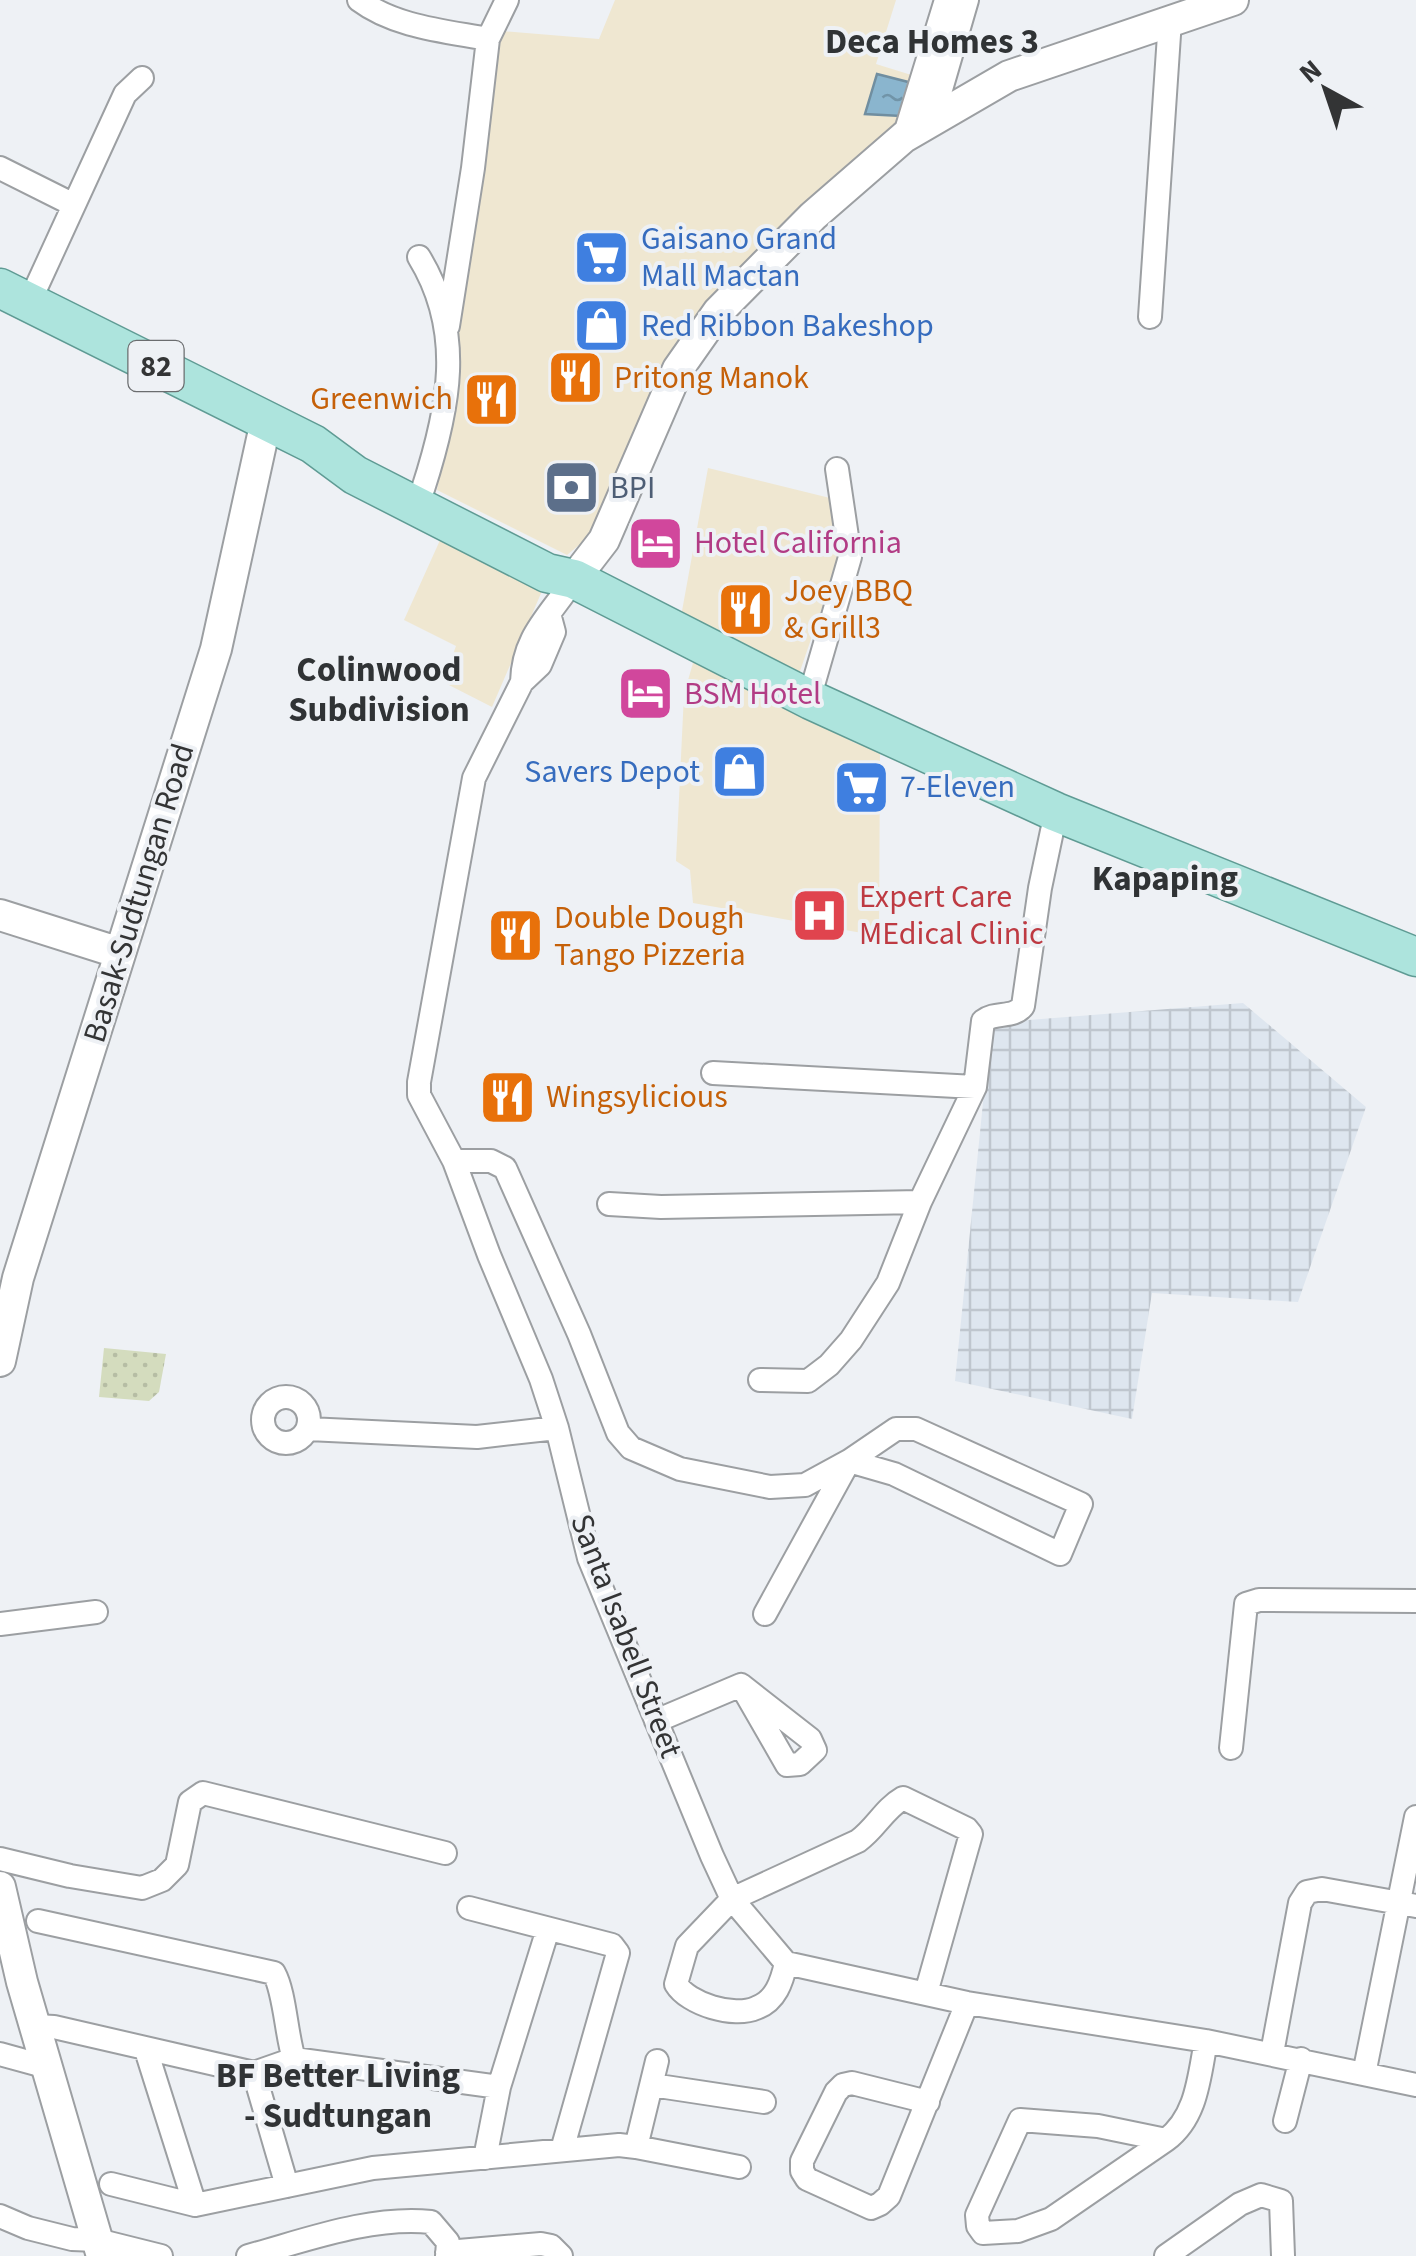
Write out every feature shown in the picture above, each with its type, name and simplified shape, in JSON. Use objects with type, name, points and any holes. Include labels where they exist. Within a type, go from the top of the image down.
[{"type":"main road","name":"82","points":[[14,296],[312,444],[356,475],[547,572],[574,579],[809,699],[1056,812],[1416,957]]},
{"type":"main road","name":"82","points":[[312,444],[366,458],[554,558],[574,579]]},
{"type":"street","points":[[359,0],[412,24],[488,39]]},
{"type":"street","points":[[423,489],[441,422],[448,326],[488,39],[507,0]]},
{"type":"street","points":[[904,137],[946,0]]},
{"type":"street","points":[[933,117],[968,0]]},
{"type":"street","points":[[574,579],[604,540],[678,369],[718,312],[813,216],[904,137],[1008,76],[1234,0]]},
{"type":"street","points":[[1150,318],[1170,20]]},
{"type":"street","points":[[14,296],[74,204],[125,94],[142,78]]},
{"type":"street","points":[[0,168],[74,204]]},
{"type":"street","points":[[418,257],[436,288],[448,326]]},
{"type":"street","name":"Basak-Sudtungan Road","points":[[0,1361],[9,1276],[120,953],[216,649],[266,421]]},
{"type":"street","points":[[809,699],[850,556],[838,468]]},
{"type":"street","name":"Santa Isabell Street","points":[[574,579],[550,617],[554,632],[540,665],[522,682],[474,778],[419,1095],[454,1161],[557,1428],[589,1558],[732,1900],[786,1963]]},
{"type":"street","points":[[760,1380],[808,1381],[852,1340],[888,1282],[920,1202],[974,1087],[983,1020],[998,1014],[1014,1014],[1023,1006],[1040,888],[1056,812]]},
{"type":"street","points":[[0,915],[120,953]]},
{"type":"street","points":[[714,1074],[974,1087]]},
{"type":"street","points":[[454,1161],[492,1162],[505,1168],[579,1334],[618,1434],[630,1448],[680,1469],[770,1488],[805,1485],[896,1429],[916,1429],[1082,1504],[1060,1554],[894,1474],[849,1461]]},
{"type":"street","points":[[609,1204],[661,1207],[920,1202]]},
{"type":"street","points":[[308,1429],[477,1437],[557,1428]]},
{"type":"street","points":[[765,1614],[849,1461]]},
{"type":"street","points":[[1231,1748],[1246,1604],[1259,1600],[1416,1602]]},
{"type":"street","points":[[0,1624],[96,1612]]},
{"type":"street","points":[[656,1720],[741,1685]]},
{"type":"street","points":[[0,1858],[70,1876],[142,1888],[162,1880],[176,1865],[190,1802],[202,1793],[446,1854]]},
{"type":"street","points":[[926,1993],[972,1841],[967,1829],[903,1798],[890,1805],[875,1829],[858,1841],[732,1900],[687,1946],[676,1984],[682,1994],[714,2006],[756,2009],[781,1985],[786,1963],[967,2003],[1206,2041],[1416,2085]]},
{"type":"street","points":[[1364,2074],[1408,1904],[1416,1817]]},
{"type":"street","points":[[0,1887],[34,2026],[100,2248]]},
{"type":"street","points":[[1272,2054],[1300,1902],[1307,1892],[1322,1890],[1408,1904]]},
{"type":"street","points":[[470,1908],[612,1945],[618,1952],[562,2150]]},
{"type":"street","points":[[38,1921],[274,1973],[294,2058]]},
{"type":"street","points":[[485,2158],[499,2087],[548,1928]]},
{"type":"street","points":[[928,2102],[852,2083],[843,2085],[802,2161],[802,2171],[808,2180],[871,2208],[889,2196],[928,2102],[967,2003]]},
{"type":"street","points":[[34,2026],[54,2026],[254,2073],[294,2058],[499,2087]]},
{"type":"street","points":[[1166,2140],[1098,2126],[1020,2120],[978,2215],[978,2226],[982,2233],[1018,2231],[1051,2219],[1166,2140],[1180,2130],[1194,2102],[1206,2041]]},
{"type":"street","points":[[146,2050],[195,2205]]},
{"type":"street","points":[[0,2054],[47,2066]]},
{"type":"street","points":[[1285,2121],[1301,2059]]},
{"type":"street","points":[[254,2073],[288,2186]]},
{"type":"street","points":[[636,2147],[655,2073],[764,2102]]},
{"type":"street","points":[[111,2184],[195,2205],[374,2168],[619,2145],[740,2167]]},
{"type":"street","points":[[1166,2256],[1240,2204],[1261,2195],[1281,2200],[1283,2256]]},
{"type":"street","points":[[0,2216],[100,2248],[161,2256]]},
{"type":"street","points":[[248,2256],[364,2225],[412,2220],[431,2222],[448,2242],[447,2254],[541,2244],[551,2246],[561,2256]]},
{"type":"street","points":[[0,2230],[28,2228]]},
{"type":"street","points":[[1208,2228],[1209,2256]]},
{"type":"shaded area","name":"Gaisano Grand Mall Mactan","points":[[615,0],[896,0],[876,64],[950,87],[692,331],[597,530],[567,555],[437,490],[501,31],[599,39]]},
{"type":"shaded area","points":[[708,468],[834,499],[841,552],[798,677],[680,622]]},
{"type":"shaded area","points":[[441,538],[542,591],[492,707],[443,682],[456,646],[404,620]]},
{"type":"shaded area","points":[[695,656],[855,743],[880,751],[879,936],[693,903],[690,870],[676,861],[684,694]]},
{"type":"shaded area","points":[[1243,1003],[1366,1107],[1298,1302],[1152,1293],[1132,1419],[955,1381],[991,1023]]},
{"type":"green space","points":[[104,1348],[166,1354],[159,1392],[149,1401],[99,1397]]},
{"type":"water","points":[[877,74],[912,83],[901,116],[865,114]]},
{"type":"place","name":"Gaisano Grand Mall Mactan","points":[[602,257]]},
{"type":"place","name":"Red Ribbon Bakeshop","points":[[602,326]]},
{"type":"place","name":"Pritong Manok","points":[[575,378]]},
{"type":"place","name":"Greenwich","points":[[492,399]]},
{"type":"place","name":"BPI","points":[[571,488]]},
{"type":"place","name":"Hotel California","points":[[655,543]]},
{"type":"place","name":"Joey BBQ & Grill3","points":[[745,609]]},
{"type":"place","name":"BSM Hotel","points":[[645,694]]},
{"type":"place","name":"Savers Depot","points":[[739,772]]},
{"type":"place","name":"7-Eleven","points":[[861,787]]},
{"type":"place","name":"Expert Care MEdical Clinic","points":[[820,915]]},
{"type":"place","name":"Double Dough Tango Pizzeria","points":[[515,936]]},
{"type":"place","name":"Wingsylicious","points":[[507,1097]]},
{"type":"district","name":"Deca Homes 3","points":[[932,42]]},
{"type":"district","name":"Colinwood Subdivision","points":[[379,690]]},
{"type":"district","name":"Kapaping","points":[[1165,879]]},
{"type":"district","name":"BF Better Living - Sudtungan","points":[[338,2096]]}]
